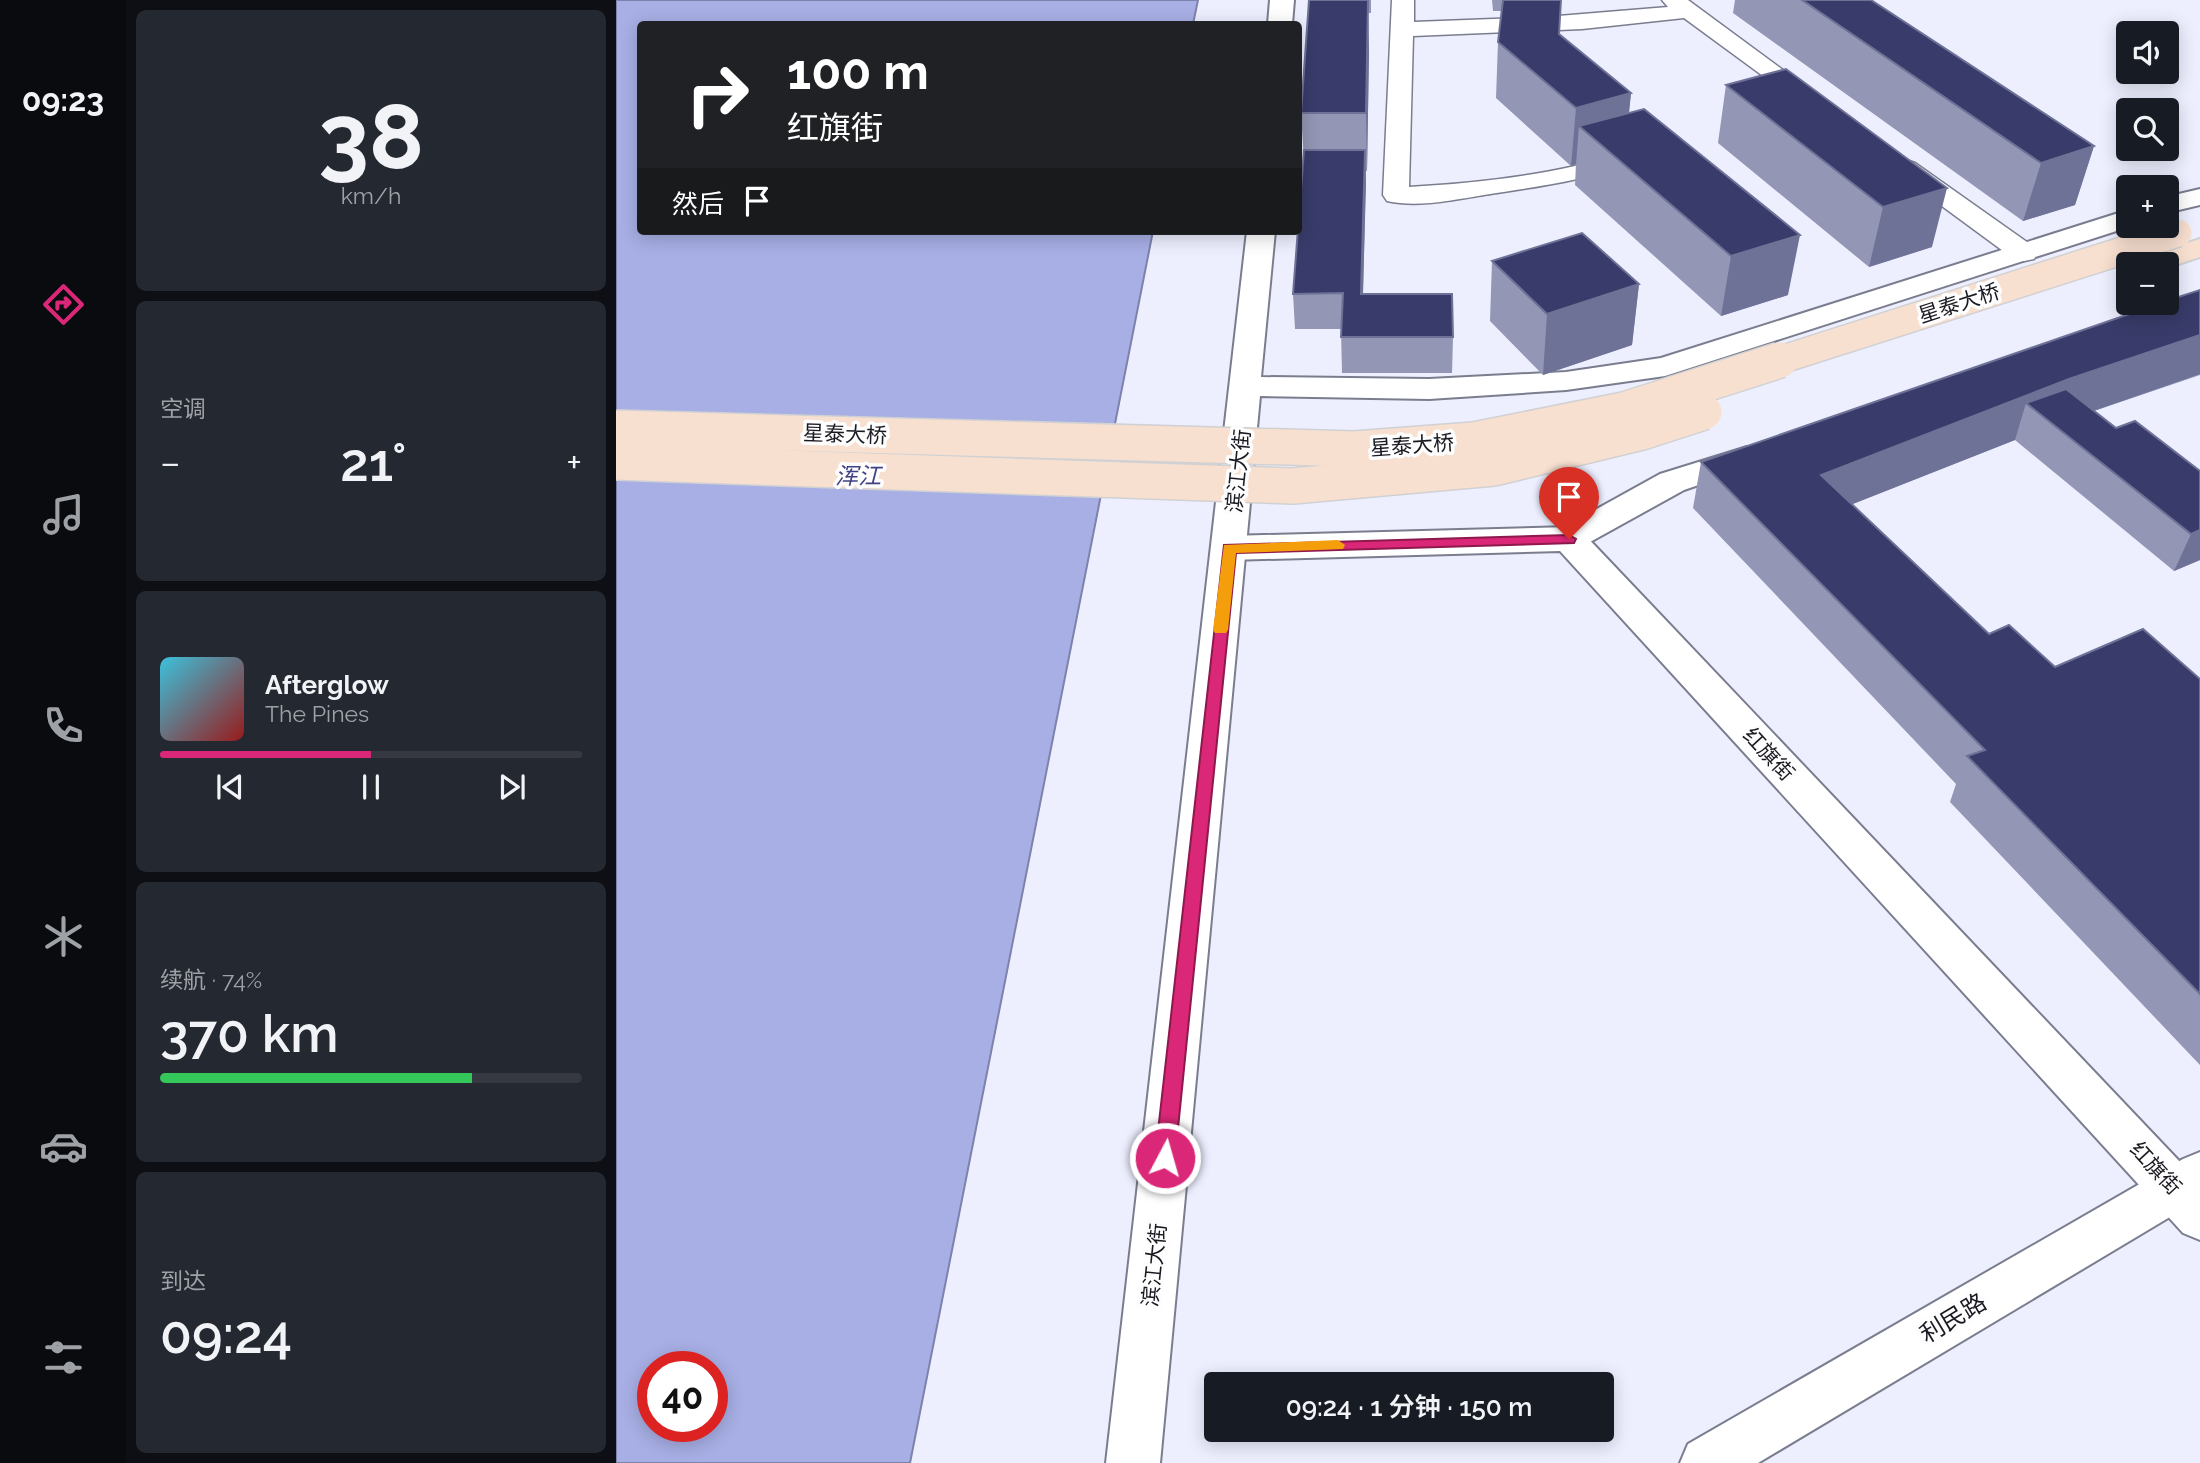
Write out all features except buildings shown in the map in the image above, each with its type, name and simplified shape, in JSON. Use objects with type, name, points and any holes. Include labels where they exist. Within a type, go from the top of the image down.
[{"type":"main road","points":[[2163,252],[2186,228]]},
{"type":"main road","name":"星泰大桥","points":[[616,428],[1354,449],[1474,440],[1624,410],[2186,228]]},
{"type":"main road","name":"星泰大桥","points":[[616,462],[1293,486],[1494,468],[1642,432],[2116,276]]},
{"type":"street","points":[[1280,21],[1282,0]]},
{"type":"street","points":[[1403,0],[1396,195],[1445,194],[1580,173],[1642,153]]},
{"type":"street","points":[[1404,29],[1602,22],[1680,5],[1834,116]]},
{"type":"street","points":[[1890,156],[2024,253]]},
{"type":"street","points":[[2186,228],[2200,197]]},
{"type":"street","points":[[1247,386],[1429,389],[1566,381],[1665,367],[2116,222]]},
{"type":"street","name":"滨江大街","points":[[1133,1463],[1261,235]]},
{"type":"street","points":[[1229,548],[1569,539],[1672,482],[1778,446]]},
{"type":"street","name":"红旗街","points":[[1569,539],[2191,1193]]},
{"type":"street","name":"利民路","points":[[1707,1463],[2191,1193]]},
{"type":"water","name":"浑江","points":[[616,0],[1198,0],[1194,21],[637,21],[637,235],[1152,235],[910,1463],[616,1463]]},
{"type":"slow traffic","points":[[1221,630],[1229,548],[1338,545]]},
{"type":"route","points":[[1165,1158],[1229,548],[1569,539]]}]
